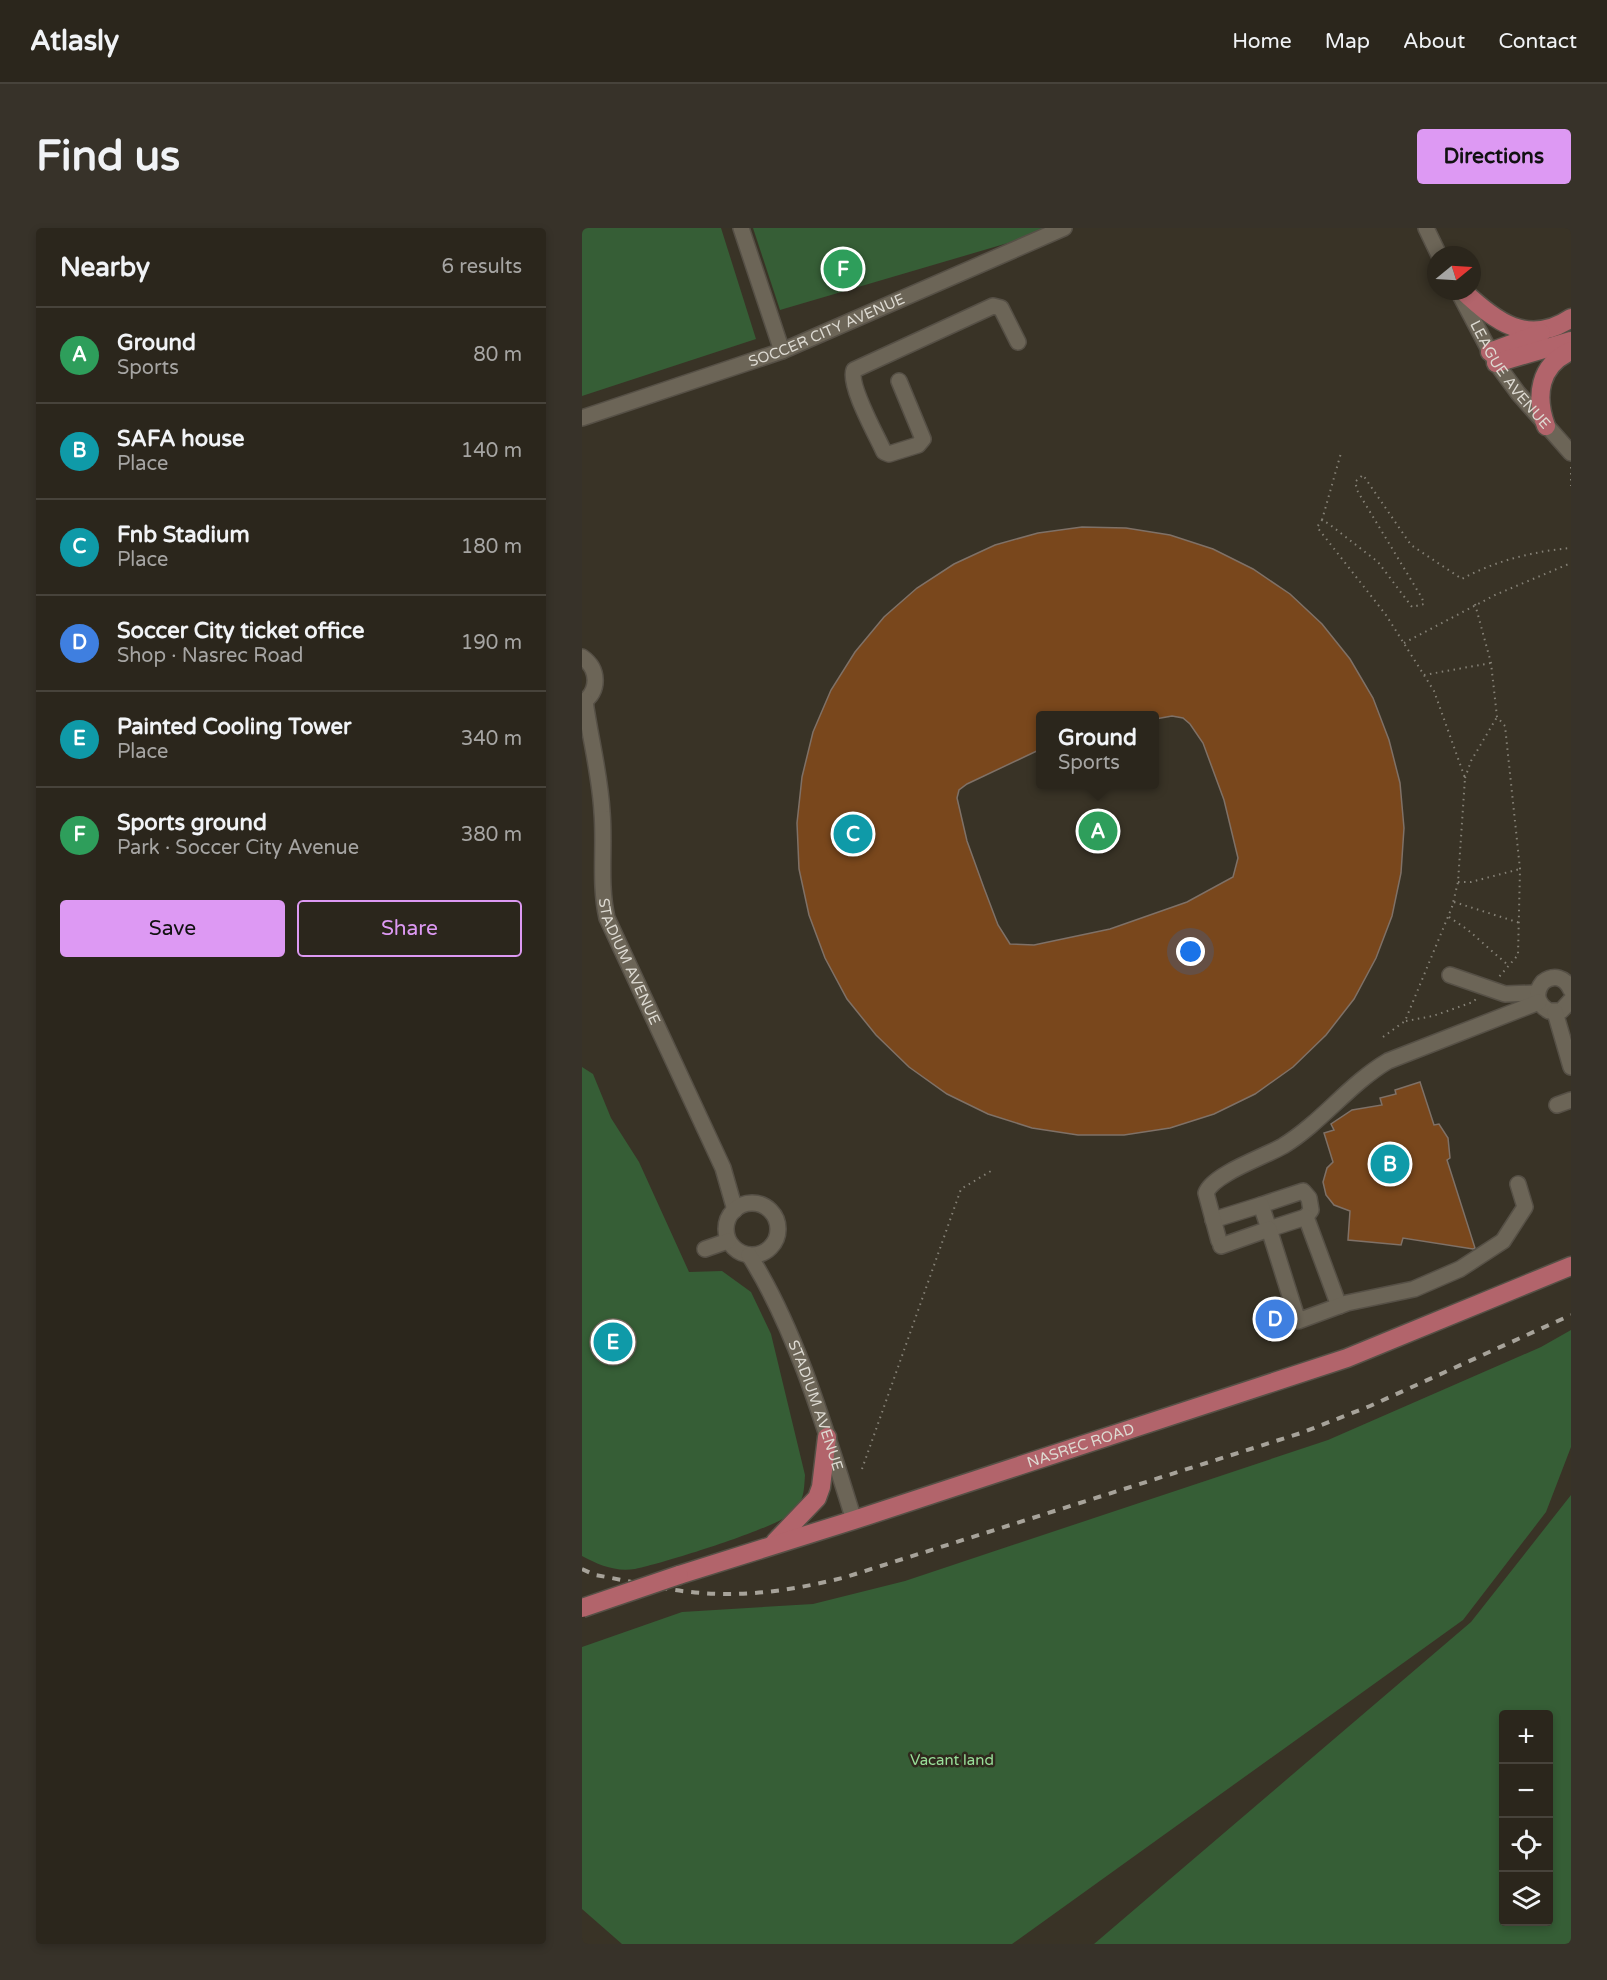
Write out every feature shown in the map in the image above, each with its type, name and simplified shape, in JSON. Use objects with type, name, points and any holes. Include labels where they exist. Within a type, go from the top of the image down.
[{"type":"main road","points":[[1474,300],[1502,322],[1523,329],[1545,332]]},
{"type":"main road","points":[[1493,358],[1571,318]]},
{"type":"main road","points":[[1493,358],[1571,341]]},
{"type":"main road","points":[[1546,426],[1539,404],[1542,383],[1552,363],[1571,351]]},
{"type":"main road","name":"NASREC ROAD","points":[[582,1608],[1347,1358],[1571,1266]]},
{"type":"main road","points":[[771,1546],[817,1498],[827,1437]]},
{"type":"street","points":[[741,228],[782,351]]},
{"type":"street","name":"SOCCER CITY AVENUE","points":[[582,418],[782,351],[1064,228]]},
{"type":"street","points":[[1426,228],[1435,246]]},
{"type":"street","name":"LEAGUE AVENUE","points":[[1463,300],[1493,358],[1546,426],[1571,453]]},
{"type":"street","points":[[899,381],[924,439],[918,445],[889,454],[884,452],[860,398],[852,378],[854,370],[993,306],[1001,308],[1017,342]]},
{"type":"street","points":[[582,657],[590,664],[596,677],[593,691],[584,702]]},
{"type":"street","name":"STADIUM AVENUE","points":[[584,702],[586,734],[601,785],[603,897],[607,918],[723,1168],[735,1210]]},
{"type":"street","points":[[1450,975],[1505,994],[1538,998]]},
{"type":"street","points":[[1567,1004],[1544,1008],[1538,998],[1543,982],[1553,977],[1564,980],[1567,1004],[1571,1066]]},
{"type":"street","points":[[1213,1220],[1303,1191],[1309,1198],[1311,1210],[1306,1217],[1220,1244],[1213,1220],[1206,1193],[1209,1185],[1284,1145],[1312,1127],[1377,1067],[1404,1053],[1538,998]]},
{"type":"street","name":"STADIUM AVENUE","points":[[723,1168],[751,1204]]},
{"type":"street","points":[[1261,1205],[1298,1321],[1339,1306],[1414,1288],[1460,1269],[1503,1241],[1526,1207],[1518,1184]]},
{"type":"street","points":[[751,1204],[766,1208],[776,1221],[776,1237],[767,1251],[749,1255],[741,1253],[728,1240],[726,1224],[735,1210],[751,1204]]},
{"type":"street","points":[[1306,1217],[1339,1306]]},
{"type":"street","points":[[705,1249],[728,1240]]},
{"type":"street","name":"STADIUM AVENUE","points":[[767,1251],[772,1291]]},
{"type":"street","name":"STADIUM AVENUE","points":[[749,1255],[772,1291],[827,1437],[854,1520]]},
{"type":"path","points":[[1341,453],[1322,520],[1317,527],[1386,615],[1434,691],[1465,777]]},
{"type":"path","points":[[1571,467],[1571,486]]},
{"type":"path","points":[[1322,520],[1378,562],[1412,607],[1424,604],[1422,598],[1358,492],[1356,482],[1363,475],[1411,545],[1462,579],[1480,569],[1542,550],[1571,548]]},
{"type":"path","points":[[1404,643],[1475,604],[1571,563]]},
{"type":"path","points":[[1383,1037],[1406,1021],[1433,1016],[1473,1002],[1518,955],[1520,868],[1504,726],[1497,717],[1491,663],[1475,604]]},
{"type":"path","points":[[1424,675],[1491,663]]},
{"type":"path","points":[[1406,1021],[1454,901],[1458,882],[1465,777],[1471,761],[1497,717]]},
{"type":"path","points":[[1458,882],[1471,882],[1520,868]]},
{"type":"path","points":[[1454,901],[1520,923]]},
{"type":"path","points":[[1448,917],[1468,930],[1509,966]]},
{"type":"path","points":[[862,1469],[961,1189],[991,1171]]},
{"type":"green space","points":[[582,228],[721,228],[756,339],[582,396]]},
{"type":"green space","points":[[753,228],[1059,228],[780,310]]},
{"type":"green space","points":[[582,1067],[593,1074],[611,1118],[639,1162],[689,1272],[722,1271],[751,1292],[771,1334],[805,1475],[804,1491],[799,1505],[781,1520],[716,1545],[635,1569],[621,1570],[607,1567],[582,1556]]},
{"type":"green space","name":"Vacant land","points":[[1571,1330],[1571,1447],[1546,1512],[1463,1620],[1012,1944],[622,1944],[582,1909],[582,1647],[682,1612],[813,1604],[905,1581],[1328,1440],[1541,1347]]},
{"type":"green space","points":[[1571,1495],[1571,1944],[1094,1944],[1471,1622]]},
{"type":"building","points":[[1082,527],[1126,528],[1170,535],[1213,549],[1253,569],[1290,594],[1322,624],[1350,659],[1373,698],[1389,740],[1400,783],[1404,828],[1401,873],[1392,916],[1376,958],[1354,999],[1326,1035],[1293,1067],[1255,1094],[1214,1114],[1170,1128],[1124,1135],[1078,1135],[1032,1128],[988,1114],[947,1094],[909,1067],[876,1035],[847,999],[825,958],[809,915],[799,869],[797,823],[802,777],[813,732],[831,690],[855,652],[884,617],[917,588],[954,564],[995,545],[1038,533]],"holes":[[[1036,711],[1159,711],[1159,718],[1172,716],[1183,718],[1190,724],[1203,743],[1224,800],[1238,858],[1233,877],[1187,902],[1110,929],[1034,945],[1010,944],[998,925],[967,841],[957,798],[959,790],[1036,751]]]},
{"type":"building","points":[[1420,1082],[1434,1125],[1439,1124],[1448,1138],[1450,1158],[1447,1160],[1475,1248],[1473,1249],[1403,1238],[1401,1245],[1348,1240],[1350,1211],[1334,1205],[1326,1195],[1323,1182],[1327,1168],[1333,1162],[1324,1133],[1334,1130],[1331,1124],[1352,1110],[1382,1105],[1380,1098],[1396,1094],[1395,1090]]},
{"type":"building","points":[[613,1319],[629,1326],[636,1342],[629,1358],[613,1365],[597,1358],[590,1342],[597,1326]]},
{"type":"railway","points":[[582,1569],[595,1575],[655,1587],[711,1594],[769,1592],[846,1577],[1301,1433],[1370,1406],[1571,1315]]},
{"type":"place","name":"Sports ground","points":[[843,269]]},
{"type":"place","name":"Ground","points":[[1098,831]]},
{"type":"place","name":"Fnb Stadium","points":[[853,834]]},
{"type":"place","name":"SAFA house","points":[[1390,1164]]},
{"type":"place","name":"Soccer City ticket office","points":[[1275,1319]]},
{"type":"place","name":"Painted Cooling Tower","points":[[613,1342]]}]
